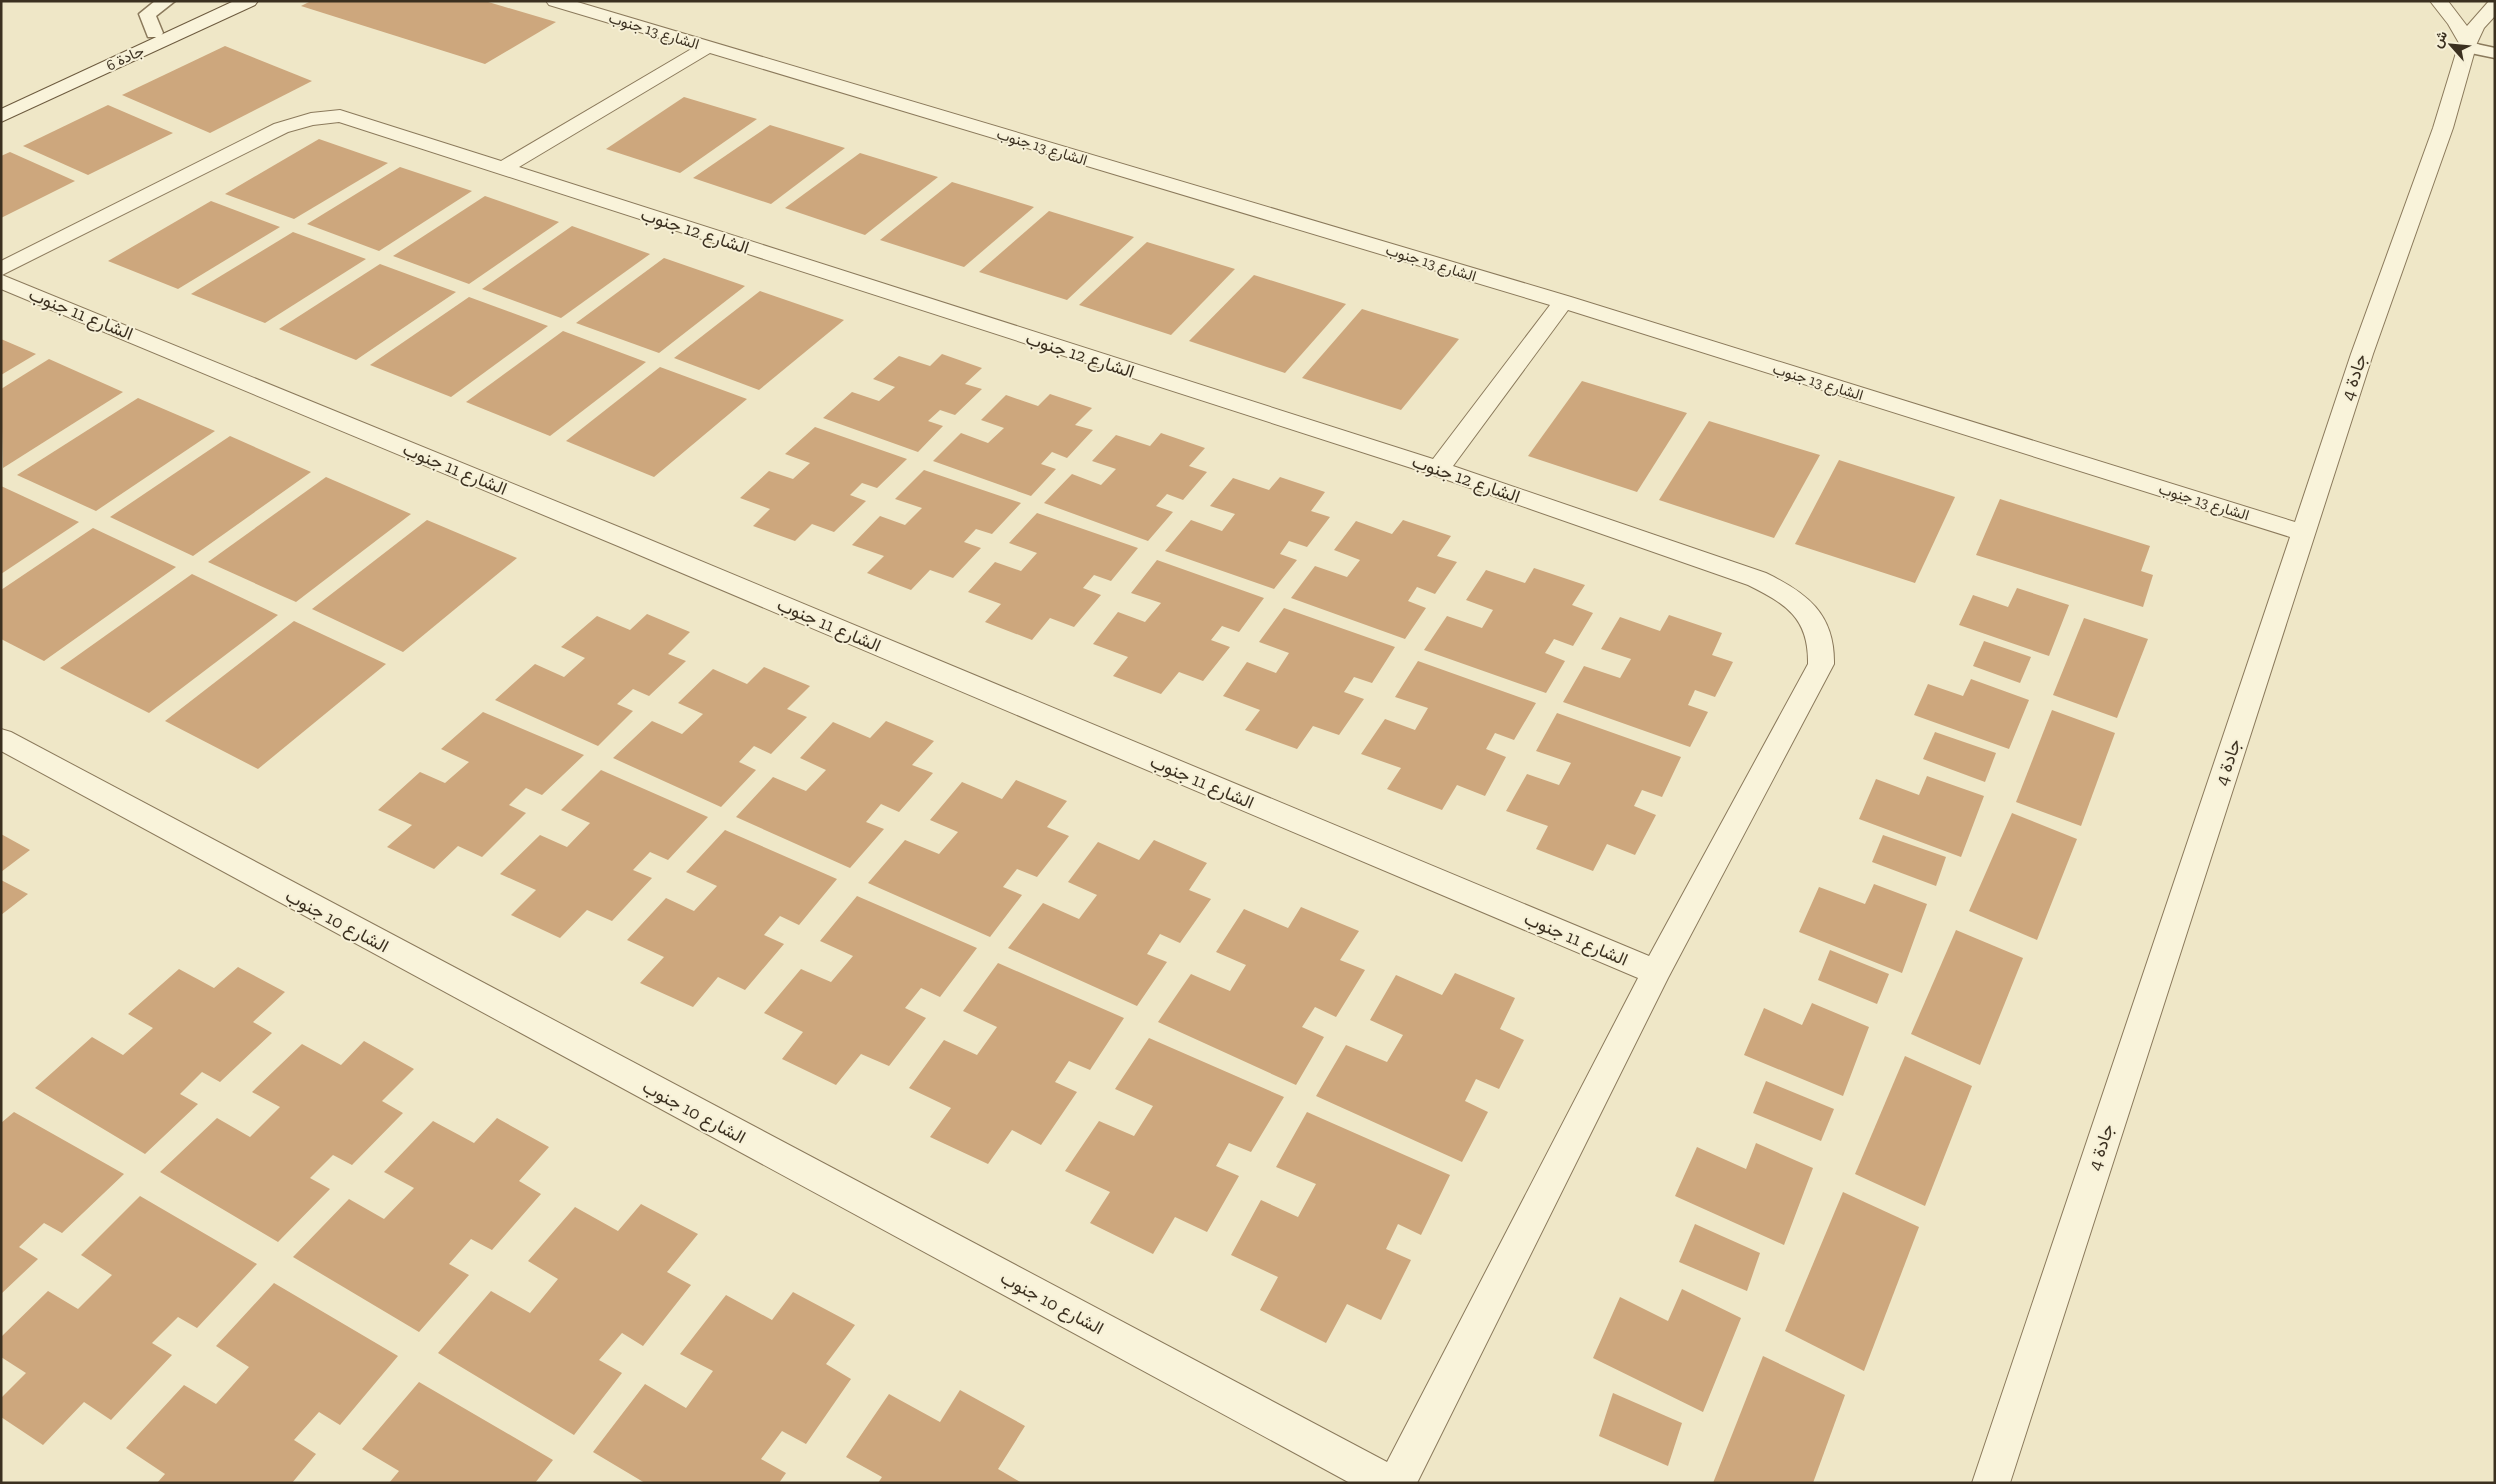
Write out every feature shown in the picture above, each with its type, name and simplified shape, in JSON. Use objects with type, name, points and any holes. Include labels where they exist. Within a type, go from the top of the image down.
[{"type":"street","name":"جادة 6","points":[[1,103],[223,1]]},
{"type":"street","name":"جادة 6","points":[[1,116],[249,1]]},
{"type":"street","name":"الشارع 13 جنوب","points":[[555,1],[1564,302],[2304,533]]},
{"type":"street","points":[[2439,1],[2456,22],[2468,45]]},
{"type":"street","name":"جادة 4","points":[[1991,1483],[2362,354],[2443,128],[2468,45],[2476,26],[2495,5]]},
{"type":"street","points":[[503,168],[707,46]]},
{"type":"street","name":"الشارع 12 جنوب","points":[[1,269],[281,128],[311,119],[340,116],[1438,469],[1757,579],[1778,589],[1796,601],[1810,616],[1819,632],[1822,648],[1820,664],[1656,972]]},
{"type":"street","name":"الشارع 11 جنوب","points":[[1,281],[636,543],[1656,972]]},
{"type":"street","points":[[1438,469],[1564,302]]},
{"type":"street","name":"الشارع 10 جنوب","points":[[1,739],[1388,1483]]},
{"type":"street","points":[[1397,1483],[1656,972]]},
{"type":"lane","points":[[154,33],[147,14],[167,1]]},
{"type":"lane","points":[[2468,45],[2495,53]]},
{"type":"building","points":[[311,1],[485,1],[556,22],[485,64],[301,6]]},
{"type":"building","points":[[225,46],[312,81],[210,133],[122,95]]},
{"type":"building","points":[[684,97],[757,119],[680,173],[606,149]]},
{"type":"building","points":[[108,105],[173,133],[88,175],[23,146]]},
{"type":"building","points":[[770,125],[845,148],[771,204],[693,178]]},
{"type":"building","points":[[319,139],[388,163],[294,219],[225,194]]},
{"type":"building","points":[[10,152],[75,181],[1,218],[1,156]]},
{"type":"building","points":[[860,153],[938,177],[865,235],[785,208]]},
{"type":"building","points":[[400,167],[472,191],[379,251],[307,224]]},
{"type":"building","points":[[952,182],[1034,207],[964,267],[880,240]]},
{"type":"building","points":[[485,196],[559,222],[469,284],[393,256]]},
{"type":"building","points":[[211,201],[280,227],[178,289],[108,261]]},
{"type":"building","points":[[1049,211],[1134,237],[1067,300],[979,272]]},
{"type":"building","points":[[572,226],[650,254],[561,318],[482,289]]},
{"type":"building","points":[[293,232],[366,259],[265,323],[191,294]]},
{"type":"building","points":[[1147,242],[1235,269],[1171,335],[1079,305]]},
{"type":"building","points":[[664,258],[745,286],[659,353],[576,323]]},
{"type":"building","points":[[380,264],[456,292],[356,360],[279,329]]},
{"type":"building","points":[[1254,275],[1346,304],[1285,373],[1189,341]]},
{"type":"building","points":[[760,291],[844,320],[759,390],[674,358]]},
{"type":"building","points":[[469,297],[548,326],[451,397],[370,365]]},
{"type":"building","points":[[1362,309],[1459,339],[1401,410],[1302,378]]},
{"type":"building","points":[[563,331],[646,362],[550,436],[466,402]]},
{"type":"building","points":[[1,339],[36,354],[1,375]]},
{"type":"building","points":[[942,354],[982,368],[965,384],[982,389],[955,415],[940,410],[928,421],[943,426],[918,452],[823,418],[852,392],[879,401],[895,387],[873,379],[899,356],[930,366]]},
{"type":"building","points":[[49,359],[123,392],[3,468],[1,389]]},
{"type":"building","points":[[660,367],[747,399],[654,477],[566,441]]},
{"type":"building","points":[[1582,381],[1687,413],[1637,492],[1528,456]]},
{"type":"building","points":[[1050,394],[1092,408],[1075,425],[1093,430],[1067,458],[1052,452],[1041,464],[1056,469],[1031,496],[933,461],[961,433],[988,443],[1004,428],[981,420],[1006,395],[1038,406]]},
{"type":"building","points":[[138,398],[215,431],[96,511],[17,475]]},
{"type":"building","points":[[1709,421],[1820,455],[1774,538],[1659,500]]},
{"type":"building","points":[[815,427],[907,459],[877,488],[862,483],[850,495],[866,501],[834,532],[812,524],[795,541],[753,526],[770,509],[740,498],[769,471],[793,479],[810,463],[785,454]]},
{"type":"building","points":[[1161,433],[1205,448],[1189,466],[1207,472],[1183,500],[1167,494],[1156,506],[1173,512],[1148,541],[1044,503],[1072,474],[1101,485],[1116,469],[1092,461],[1116,435],[1150,446]]},
{"type":"building","points":[[230,436],[311,472],[193,556],[110,517]]},
{"type":"building","points":[[1839,460],[1955,497],[1915,583],[1795,544]]},
{"type":"building","points":[[924,470],[1021,503],[992,534],[976,529],[964,542],[981,548],[953,578],[930,570],[911,590],[867,573],[884,556],[852,545],[880,516],[905,525],[922,508],[895,499]]},
{"type":"building","points":[[326,477],[411,514],[296,602],[208,562]]},
{"type":"building","points":[[1280,477],[1325,492],[1311,511],[1330,517],[1307,547],[1289,541],[1280,554],[1297,560],[1274,589],[1165,551],[1191,520],[1222,531],[1235,514],[1210,506],[1233,478],[1269,490]]},
{"type":"building","points":[[1,486],[79,522],[1,574]]},
{"type":"building","points":[[2000,499],[2150,546],[2141,571],[2153,575],[2143,607],[1976,555]]},
{"type":"building","points":[[1037,513],[1138,548],[1111,581],[1094,575],[1083,588],[1101,595],[1074,627],[1050,618],[1032,640],[985,622],[1001,604],[968,592],[995,562],[1021,571],[1037,553],[1009,543]]},
{"type":"building","points":[[427,520],[517,558],[403,652],[312,609]]},
{"type":"building","points":[[1403,520],[1451,536],[1437,556],[1457,562],[1435,594],[1417,587],[1408,601],[1426,608],[1405,639],[1291,598],[1315,566],[1347,577],[1360,560],[1334,550],[1356,521],[1392,534]]},
{"type":"building","points":[[93,528],[176,567],[44,661],[1,639],[1,590]]},
{"type":"building","points":[[1157,560],[1264,598],[1239,632],[1222,626],[1211,640],[1230,647],[1203,681],[1179,672],[1161,694],[1113,676],[1128,657],[1093,644],[1118,612],[1145,622],[1161,603],[1131,593]]},
{"type":"building","points":[[1534,568],[1585,585],[1572,605],[1593,613],[1573,646],[1554,639],[1545,653],[1565,661],[1546,693],[1424,650],[1447,616],[1482,628],[1493,610],[1466,600],[1486,570],[1525,583]]},
{"type":"building","points":[[192,574],[278,615],[149,713],[60,668]]},
{"type":"building","points":[[2017,588],[2069,605],[2049,656],[1959,625],[1973,595],[2008,607]]},
{"type":"building","points":[[1284,608],[1395,647],[1372,683],[1354,677],[1344,692],[1364,699],[1339,735],[1313,726],[1297,749],[1245,730],[1260,710],[1223,696],[1247,662],[1276,673],[1289,653],[1259,642]]},
{"type":"building","points":[[647,614],[690,632],[668,654],[686,661],[649,696],[633,689],[617,704],[633,711],[598,746],[495,700],[535,664],[564,677],[585,658],[561,647],[597,616],[630,630]]},
{"type":"building","points":[[1669,615],[1722,633],[1712,655],[1733,662],[1715,697],[1695,690],[1688,705],[1708,712],[1690,747],[1563,702],[1584,666],[1620,678],[1631,659],[1601,649],[1620,617],[1660,631]]},
{"type":"building","points":[[2084,618],[2148,639],[2117,718],[2053,695]]},
{"type":"building","points":[[294,621],[386,664],[258,769],[165,721]]},
{"type":"building","points":[[1984,641],[2031,657],[2020,683],[1973,666]]},
{"type":"building","points":[[1418,661],[1536,703],[1514,740],[1495,733],[1486,749],[1506,757],[1485,796],[1457,785],[1442,810],[1387,789],[1401,768],[1361,754],[1385,719],[1415,730],[1428,708],[1395,697]]},
{"type":"building","points":[[764,667],[810,686],[787,709],[807,717],[771,754],[754,746],[739,762],[756,770],[721,807],[613,758],[652,721],[682,734],[703,714],[678,703],[713,669],[747,684]]},
{"type":"building","points":[[1971,679],[2029,700],[2009,749],[1914,715],[1928,684],[1963,696]]},
{"type":"building","points":[[2052,710],[2115,733],[2081,826],[2016,802]]},
{"type":"building","points":[[483,712],[584,755],[542,795],[526,788],[509,805],[526,813],[482,857],[458,846],[434,869],[387,847],[412,825],[378,810],[420,772],[445,783],[469,762],[441,749]]},
{"type":"building","points":[[1557,713],[1681,757],[1662,797],[1642,790],[1634,806],[1656,815],[1635,855],[1607,844],[1593,871],[1536,849],[1548,826],[1506,811],[1527,774],[1559,785],[1571,763],[1536,751]]},
{"type":"building","points":[[886,721],[934,741],[912,765],[933,773],[899,812],[881,804],[866,822],[884,829],[850,868],[736,817],[773,777],[806,791],[826,770],[800,758],[833,722],[870,738]]},
{"type":"building","points":[[1935,732],[1996,753],[1985,782],[1923,759]]},
{"type":"building","points":[[601,770],[708,817],[668,860],[650,852],[633,870],[652,878],[612,921],[587,910],[560,938],[511,915],[536,890],[500,874],[540,835],[567,847],[590,823],[561,810]]},
{"type":"building","points":[[1927,776],[1984,796],[1961,857],[1859,819],[1876,779],[1919,795]]},
{"type":"building","points":[[1016,780],[1067,801],[1047,827],[1069,836],[1037,877],[1017,869],[1003,887],[1022,895],[990,937],[868,883],[905,840],[939,854],[958,832],[930,820],[962,782],[1002,799]]},
{"type":"building","points":[[2012,813],[2077,839],[2037,940],[1969,911]]},
{"type":"building","points":[[725,830],[837,879],[799,925],[780,916],[764,935],[784,944],[745,990],[718,977],[693,1007],[640,983],[664,957],[627,940],[666,898],[694,911],[717,886],[686,872]]},
{"type":"building","points":[[1,834],[30,850],[1,872]]},
{"type":"building","points":[[1883,835],[1946,857],[1936,886],[1872,862]]},
{"type":"building","points":[[1154,840],[1207,863],[1189,890],[1211,899],[1180,943],[1160,934],[1147,954],[1167,962],[1137,1006],[1008,948],[1043,903],[1079,919],[1097,895],[1068,882],[1098,842],[1139,860]]},
{"type":"building","points":[[1,880],[28,894],[1,915]]},
{"type":"building","points":[[1874,884],[1927,904],[1902,973],[1799,932],[1819,887],[1865,904]]},
{"type":"building","points":[[857,896],[977,948],[940,997],[921,988],[905,1008],[926,1018],[889,1066],[861,1054],[836,1085],[782,1059],[803,1032],[764,1013],[801,969],[831,982],[853,956],[820,941]]},
{"type":"building","points":[[1301,907],[1359,931],[1340,960],[1365,970],[1336,1017],[1315,1007],[1302,1027],[1324,1037],[1296,1085],[1158,1022],[1191,974],[1230,991],[1246,965],[1216,952],[1244,909],[1288,928]]},
{"type":"building","points":[[1956,930],[2023,958],[1980,1065],[1911,1034]]},
{"type":"building","points":[[1830,950],[1889,974],[1877,1004],[1818,980]]},
{"type":"building","points":[[998,963],[1124,1018],[1090,1070],[1069,1061],[1055,1082],[1077,1092],[1041,1145],[1012,1130],[988,1164],[930,1137],[951,1108],[909,1088],[944,1040],[977,1055],[997,1027],[963,1011]]},
{"type":"building","points":[[238,967],[285,992],[253,1022],[272,1033],[220,1082],[202,1072],[180,1094],[198,1104],[145,1154],[35,1088],[92,1037],[123,1055],[153,1028],[128,1014],[179,969],[214,988]]},
{"type":"building","points":[[1455,973],[1515,998],[1500,1029],[1524,1040],[1499,1089],[1476,1079],[1465,1101],[1488,1112],[1462,1162],[1316,1096],[1346,1045],[1387,1062],[1403,1035],[1370,1020],[1396,975],[1442,995]]},
{"type":"building","points":[[1812,1003],[1869,1027],[1843,1096],[1744,1055],[1764,1008],[1802,1025]]},
{"type":"building","points":[[1149,1038],[1284,1097],[1251,1152],[1229,1143],[1216,1166],[1239,1176],[1207,1232],[1175,1217],[1153,1254],[1090,1223],[1110,1192],[1065,1171],[1099,1121],[1134,1136],[1153,1106],[1115,1089]]},
{"type":"building","points":[[364,1041],[414,1069],[382,1101],[403,1113],[352,1165],[333,1155],[310,1178],[330,1189],[278,1242],[160,1172],[217,1118],[250,1137],[280,1107],[252,1092],[302,1044],[341,1065]]},
{"type":"building","points":[[1905,1056],[1972,1086],[1925,1206],[1855,1174]]},
{"type":"building","points":[[1766,1081],[1834,1109],[1821,1141],[1753,1113]]},
{"type":"building","points":[[14,1112],[124,1174],[62,1233],[44,1223],[19,1247],[38,1259],[1,1294],[1,1123]]},
{"type":"building","points":[[1307,1112],[1450,1175],[1421,1235],[1398,1224],[1386,1249],[1411,1260],[1381,1320],[1347,1304],[1326,1343],[1260,1310],[1278,1277],[1231,1255],[1261,1200],[1298,1217],[1316,1184],[1276,1167]]},
{"type":"building","points":[[497,1118],[549,1147],[519,1181],[541,1194],[492,1250],[471,1239],[449,1264],[469,1275],[419,1332],[293,1257],[349,1199],[384,1219],[414,1188],[384,1172],[433,1121],[474,1143]]},
{"type":"building","points":[[1756,1143],[1813,1168],[1784,1245],[1675,1196],[1697,1147],[1746,1169]]},
{"type":"building","points":[[1843,1192],[1919,1227],[1864,1371],[1785,1331]]},
{"type":"building","points":[[140,1196],[257,1264],[197,1328],[178,1317],[152,1343],[172,1355],[111,1420],[84,1402],[43,1445],[1,1417],[1,1398],[26,1373],[1,1357],[1,1337],[48,1291],[78,1309],[112,1275],[81,1255]]},
{"type":"building","points":[[641,1204],[698,1234],[667,1272],[691,1285],[643,1346],[622,1333],[599,1360],[622,1373],[574,1435],[438,1353],[491,1291],[530,1313],[558,1279],[528,1261],[575,1207],[618,1231]]},
{"type":"building","points":[[1695,1224],[1760,1253],[1747,1291],[1679,1262]]},
{"type":"building","points":[[274,1283],[398,1356],[340,1425],[319,1412],[294,1440],[316,1454],[292,1483],[157,1483],[165,1474],[126,1448],[184,1385],[216,1404],[249,1367],[216,1346]]},
{"type":"building","points":[[1682,1289],[1741,1318],[1703,1412],[1593,1358],[1620,1297],[1668,1321]]},
{"type":"building","points":[[793,1292],[855,1325],[826,1364],[851,1379],[806,1444],[782,1431],[761,1459],[786,1473],[779,1483],[645,1483],[593,1452],[645,1384],[686,1408],[713,1371],[680,1354],[726,1295],[772,1320]]},
{"type":"building","points":[[1763,1356],[1845,1395],[1813,1483],[1713,1483]]},
{"type":"building","points":[[419,1382],[553,1460],[535,1483],[389,1483],[399,1471],[362,1449]]},
{"type":"building","points":[[960,1390],[1025,1426],[998,1469],[1022,1483],[878,1483],[882,1477],[846,1457],[889,1394],[940,1422]]},
{"type":"building","points":[[1613,1393],[1682,1423],[1668,1466],[1599,1436]]}]
